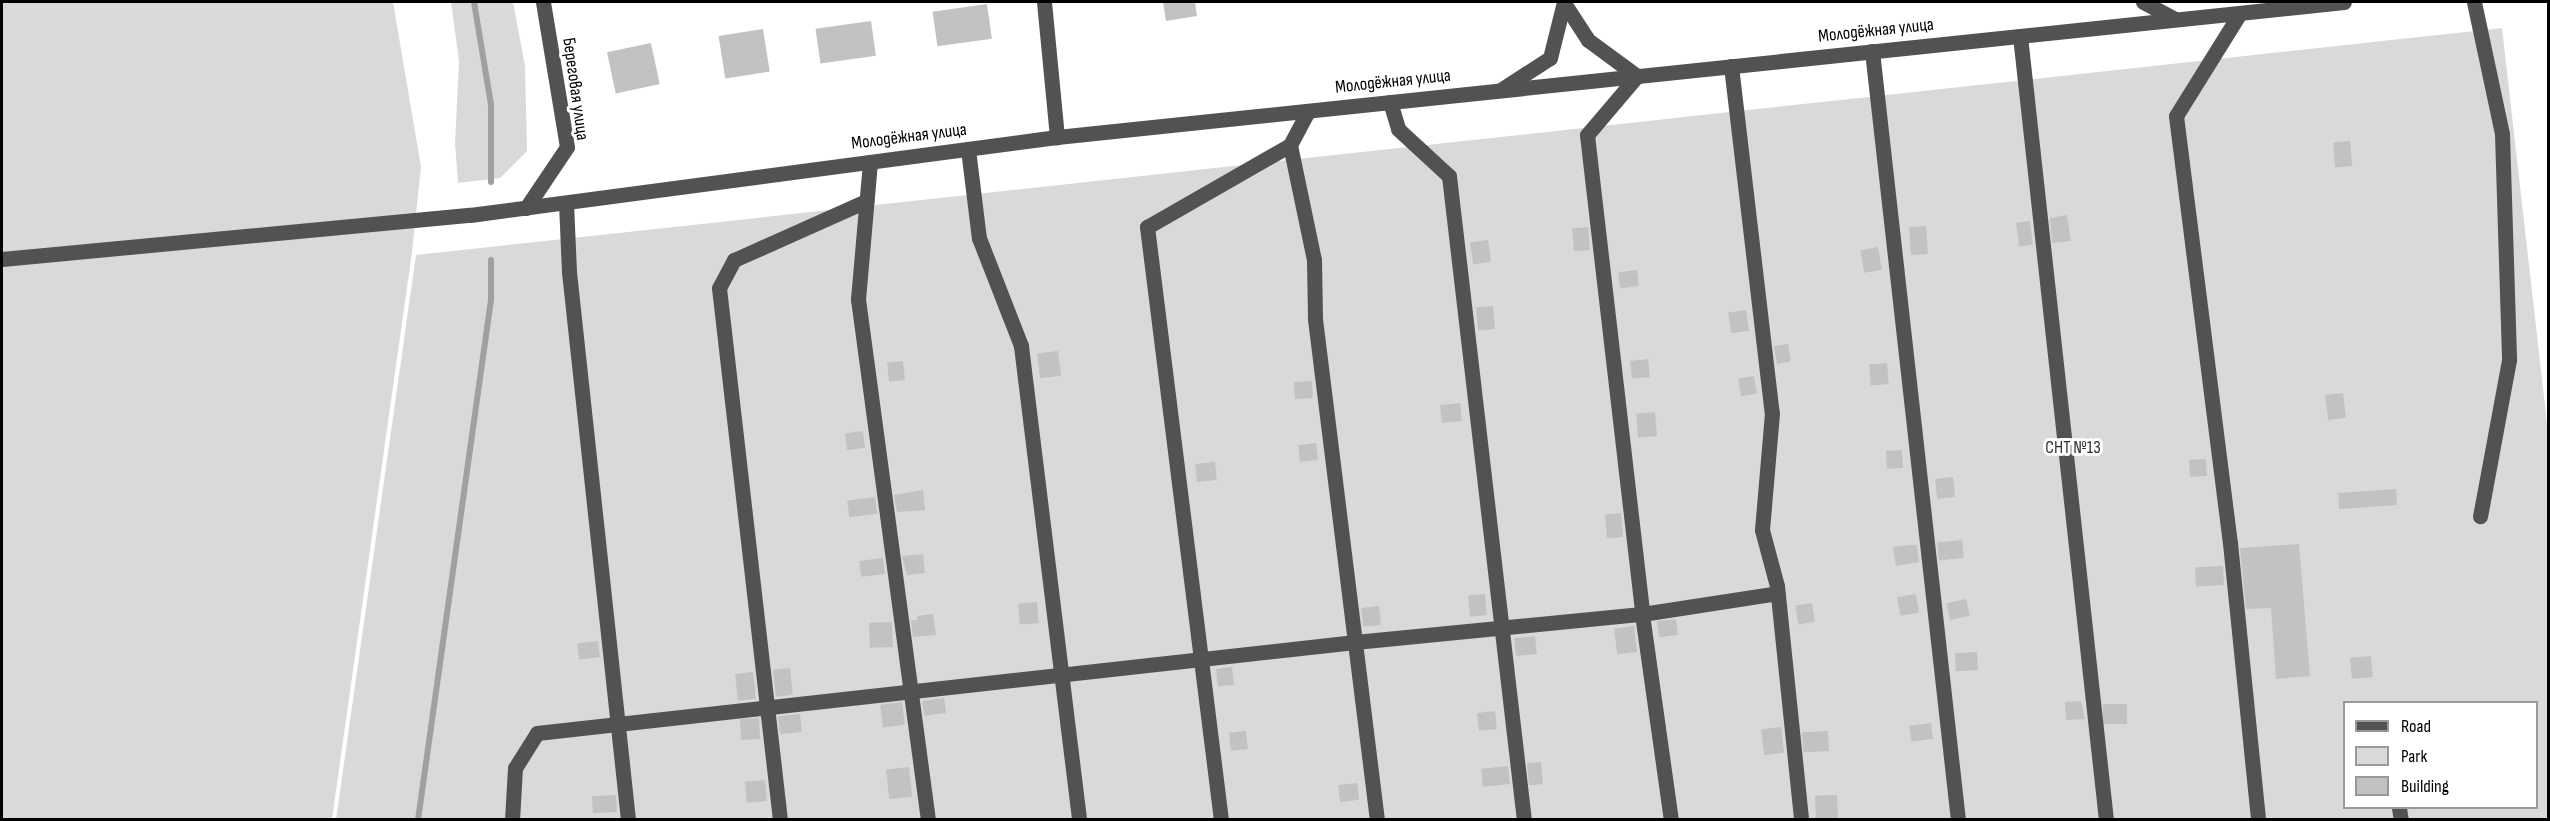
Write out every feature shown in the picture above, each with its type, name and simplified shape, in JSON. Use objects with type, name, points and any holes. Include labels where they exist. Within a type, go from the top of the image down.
[{"type":"street","name":"Береговая улица","points":[[526,208],[567,147],[543,2]]},
{"type":"street","points":[[1044,2],[1057,137]]},
{"type":"street","points":[[1564,2],[1588,40],[1637,76],[1587,135],[1642,614],[1671,819]]},
{"type":"street","points":[[1500,91],[1550,58],[1564,2]]},
{"type":"street","points":[[2143,2],[2175,19]]},
{"type":"street","name":"Молодёжная улица","points":[[2,259],[470,215],[1057,137],[2344,2]]},
{"type":"street","points":[[2474,2],[2502,134],[2509,360],[2480,516]]},
{"type":"street","points":[[2240,13],[2176,117],[2230,543],[2258,819]]},
{"type":"street","points":[[2020,36],[2106,819]]},
{"type":"street","points":[[1872,51],[1958,819]]},
{"type":"street","points":[[1731,66],[1772,413],[1762,530],[1777,593],[1801,819]]},
{"type":"street","points":[[1390,102],[1398,129],[1449,176],[1524,819]]},
{"type":"street","points":[[1221,819],[1147,227],[1290,144],[1308,111]]},
{"type":"street","points":[[1290,144],[1314,260],[1315,319],[1377,819]]},
{"type":"street","points":[[968,149],[980,238],[1021,346],[1079,819]]},
{"type":"street","points":[[870,162],[858,299],[928,819]]},
{"type":"street","points":[[780,819],[765,707],[719,288],[734,260],[866,201]]},
{"type":"street","points":[[566,203],[569,272],[628,819]]},
{"type":"street","points":[[512,819],[515,768],[537,733],[1201,661],[1355,642],[1642,614],[1777,593]]},
{"type":"green space","points":[[2,2],[393,2],[421,167],[412,252],[332,819],[2,820]]},
{"type":"green space","points":[[451,2],[513,2],[525,66],[527,151],[500,178],[458,183],[455,143],[459,61]]},
{"type":"green space","name":"СНТ №13","points":[[2502,28],[2548,432],[2548,819],[336,820],[416,255]]},
{"type":"building","points":[[1163,2],[1195,2],[1197,16],[1166,21]]},
{"type":"building","points":[[987,4],[992,39],[937,46],[933,12]]},
{"type":"building","points":[[871,21],[876,56],[820,63],[816,29]]},
{"type":"building","points":[[763,29],[770,71],[725,79],[719,36]]},
{"type":"building","points":[[651,43],[660,84],[616,93],[607,52]]},
{"type":"building","points":[[2350,141],[2352,166],[2335,167],[2333,142]]},
{"type":"building","points":[[2067,215],[2071,241],[2052,243],[2050,218]]},
{"type":"building","points":[[2030,221],[2033,245],[2019,247],[2016,223]]},
{"type":"building","points":[[1926,226],[1928,254],[1911,255],[1909,227]]},
{"type":"building","points":[[1588,227],[1590,250],[1574,251],[1572,228]]},
{"type":"building","points":[[1488,240],[1491,262],[1473,264],[1470,243]]},
{"type":"building","points":[[1878,247],[1882,270],[1864,273],[1860,250]]},
{"type":"building","points":[[1637,270],[1639,286],[1620,288],[1618,272]]},
{"type":"building","points":[[1493,306],[1495,329],[1478,330],[1476,307]]},
{"type":"building","points":[[1746,310],[1749,331],[1731,333],[1728,313]]},
{"type":"building","points":[[1788,344],[1791,362],[1777,364],[1774,346]]},
{"type":"building","points":[[1058,351],[1061,376],[1040,378],[1037,354]]},
{"type":"building","points":[[1648,359],[1650,377],[1632,379],[1630,361]]},
{"type":"building","points":[[903,361],[905,380],[889,382],[887,363]]},
{"type":"building","points":[[1887,363],[1889,384],[1871,385],[1869,365]]},
{"type":"building","points":[[1754,376],[1757,394],[1741,396],[1738,379]]},
{"type":"building","points":[[1312,381],[1313,398],[1295,399],[1294,382]]},
{"type":"building","points":[[2343,393],[2346,418],[2328,420],[2325,395]]},
{"type":"building","points":[[1460,403],[1462,421],[1442,423],[1440,405]]},
{"type":"building","points":[[1655,412],[1657,436],[1638,438],[1636,414]]},
{"type":"building","points":[[863,431],[865,448],[847,450],[845,433]]},
{"type":"building","points":[[1316,443],[1318,460],[1300,462],[1298,445]]},
{"type":"building","points":[[1902,450],[1903,468],[1887,469],[1886,451]]},
{"type":"building","points":[[2206,459],[2207,476],[2190,477],[2189,460]]},
{"type":"building","points":[[1215,462],[1217,480],[1197,482],[1195,464]]},
{"type":"building","points":[[1953,477],[1955,497],[1937,499],[1935,479]]},
{"type":"building","points":[[2396,489],[2397,505],[2339,509],[2338,493]]},
{"type":"building","points":[[923,490],[925,510],[897,512],[894,495]]},
{"type":"building","points":[[875,497],[877,514],[849,517],[847,500]]},
{"type":"building","points":[[1621,513],[1623,537],[1607,538],[1605,514]]},
{"type":"building","points":[[1962,540],[1964,558],[1939,561],[1937,543]]},
{"type":"building","points":[[2299,544],[2310,676],[2276,679],[2271,608],[2246,609],[2240,548]]},
{"type":"building","points":[[1917,545],[1919,562],[1896,566],[1893,547]]},
{"type":"building","points":[[923,554],[925,573],[907,575],[902,556]]},
{"type":"building","points":[[883,558],[885,574],[861,577],[859,561]]},
{"type":"building","points":[[2223,566],[2224,585],[2196,586],[2195,567]]},
{"type":"building","points":[[1485,594],[1487,615],[1470,616],[1468,595]]},
{"type":"building","points":[[1916,594],[1919,613],[1900,616],[1897,597]]},
{"type":"building","points":[[1966,599],[1970,616],[1950,620],[1947,603]]},
{"type":"building","points":[[1037,602],[1039,623],[1020,625],[1018,604]]},
{"type":"building","points":[[1812,603],[1815,622],[1798,624],[1795,606]]},
{"type":"building","points":[[1379,606],[1381,625],[1363,627],[1361,608]]},
{"type":"building","points":[[933,614],[936,635],[913,637],[911,620],[917,620],[917,616]]},
{"type":"building","points":[[1676,619],[1678,635],[1659,637],[1657,621]]},
{"type":"building","points":[[892,622],[893,647],[870,648],[869,623]]},
{"type":"building","points":[[1634,626],[1637,652],[1617,654],[1614,628]]},
{"type":"building","points":[[1535,636],[1537,654],[1516,656],[1514,638]]},
{"type":"building","points":[[598,641],[600,657],[579,659],[577,644]]},
{"type":"building","points":[[1977,652],[1978,670],[1956,671],[1955,653]]},
{"type":"building","points":[[2371,656],[2373,677],[2352,679],[2350,658]]},
{"type":"building","points":[[1232,667],[1234,685],[1218,687],[1216,669]]},
{"type":"building","points":[[790,668],[793,695],[776,697],[773,670]]},
{"type":"building","points":[[753,672],[756,699],[738,701],[735,674]]},
{"type":"building","points":[[944,698],[946,713],[924,716],[922,701]]},
{"type":"building","points":[[2081,701],[2085,719],[2066,720],[2065,702]]},
{"type":"building","points":[[902,702],[905,725],[883,728],[880,705]]},
{"type":"building","points":[[2103,704],[2127,704],[2127,724],[2103,724]]},
{"type":"building","points":[[1495,711],[1497,729],[1479,731],[1477,713]]},
{"type":"building","points":[[800,714],[802,732],[780,734],[778,716]]},
{"type":"building","points":[[759,718],[760,739],[741,740],[740,719]]},
{"type":"building","points":[[1931,723],[1933,739],[1911,742],[1909,726]]},
{"type":"building","points":[[1781,727],[1784,753],[1764,755],[1761,729]]},
{"type":"building","points":[[1246,731],[1248,749],[1231,751],[1229,733]]},
{"type":"building","points":[[1828,731],[1829,751],[1803,752],[1802,732]]},
{"type":"building","points":[[1541,762],[1543,784],[1529,785],[1527,763]]},
{"type":"building","points":[[1508,766],[1510,784],[1483,787],[1481,769]]},
{"type":"building","points":[[909,767],[912,797],[889,799],[886,769]]},
{"type":"building","points":[[765,780],[767,801],[747,803],[745,782]]},
{"type":"building","points":[[1357,783],[1359,800],[1340,802],[1338,785]]},
{"type":"building","points":[[616,795],[617,812],[593,813],[592,796]]},
{"type":"building","points":[[1837,795],[1838,818],[1816,819],[1815,796]]},
{"type":"waterway","points":[[474,2],[491,105],[491,182]]},
{"type":"waterway","points":[[418,820],[491,300],[491,260]]}]
